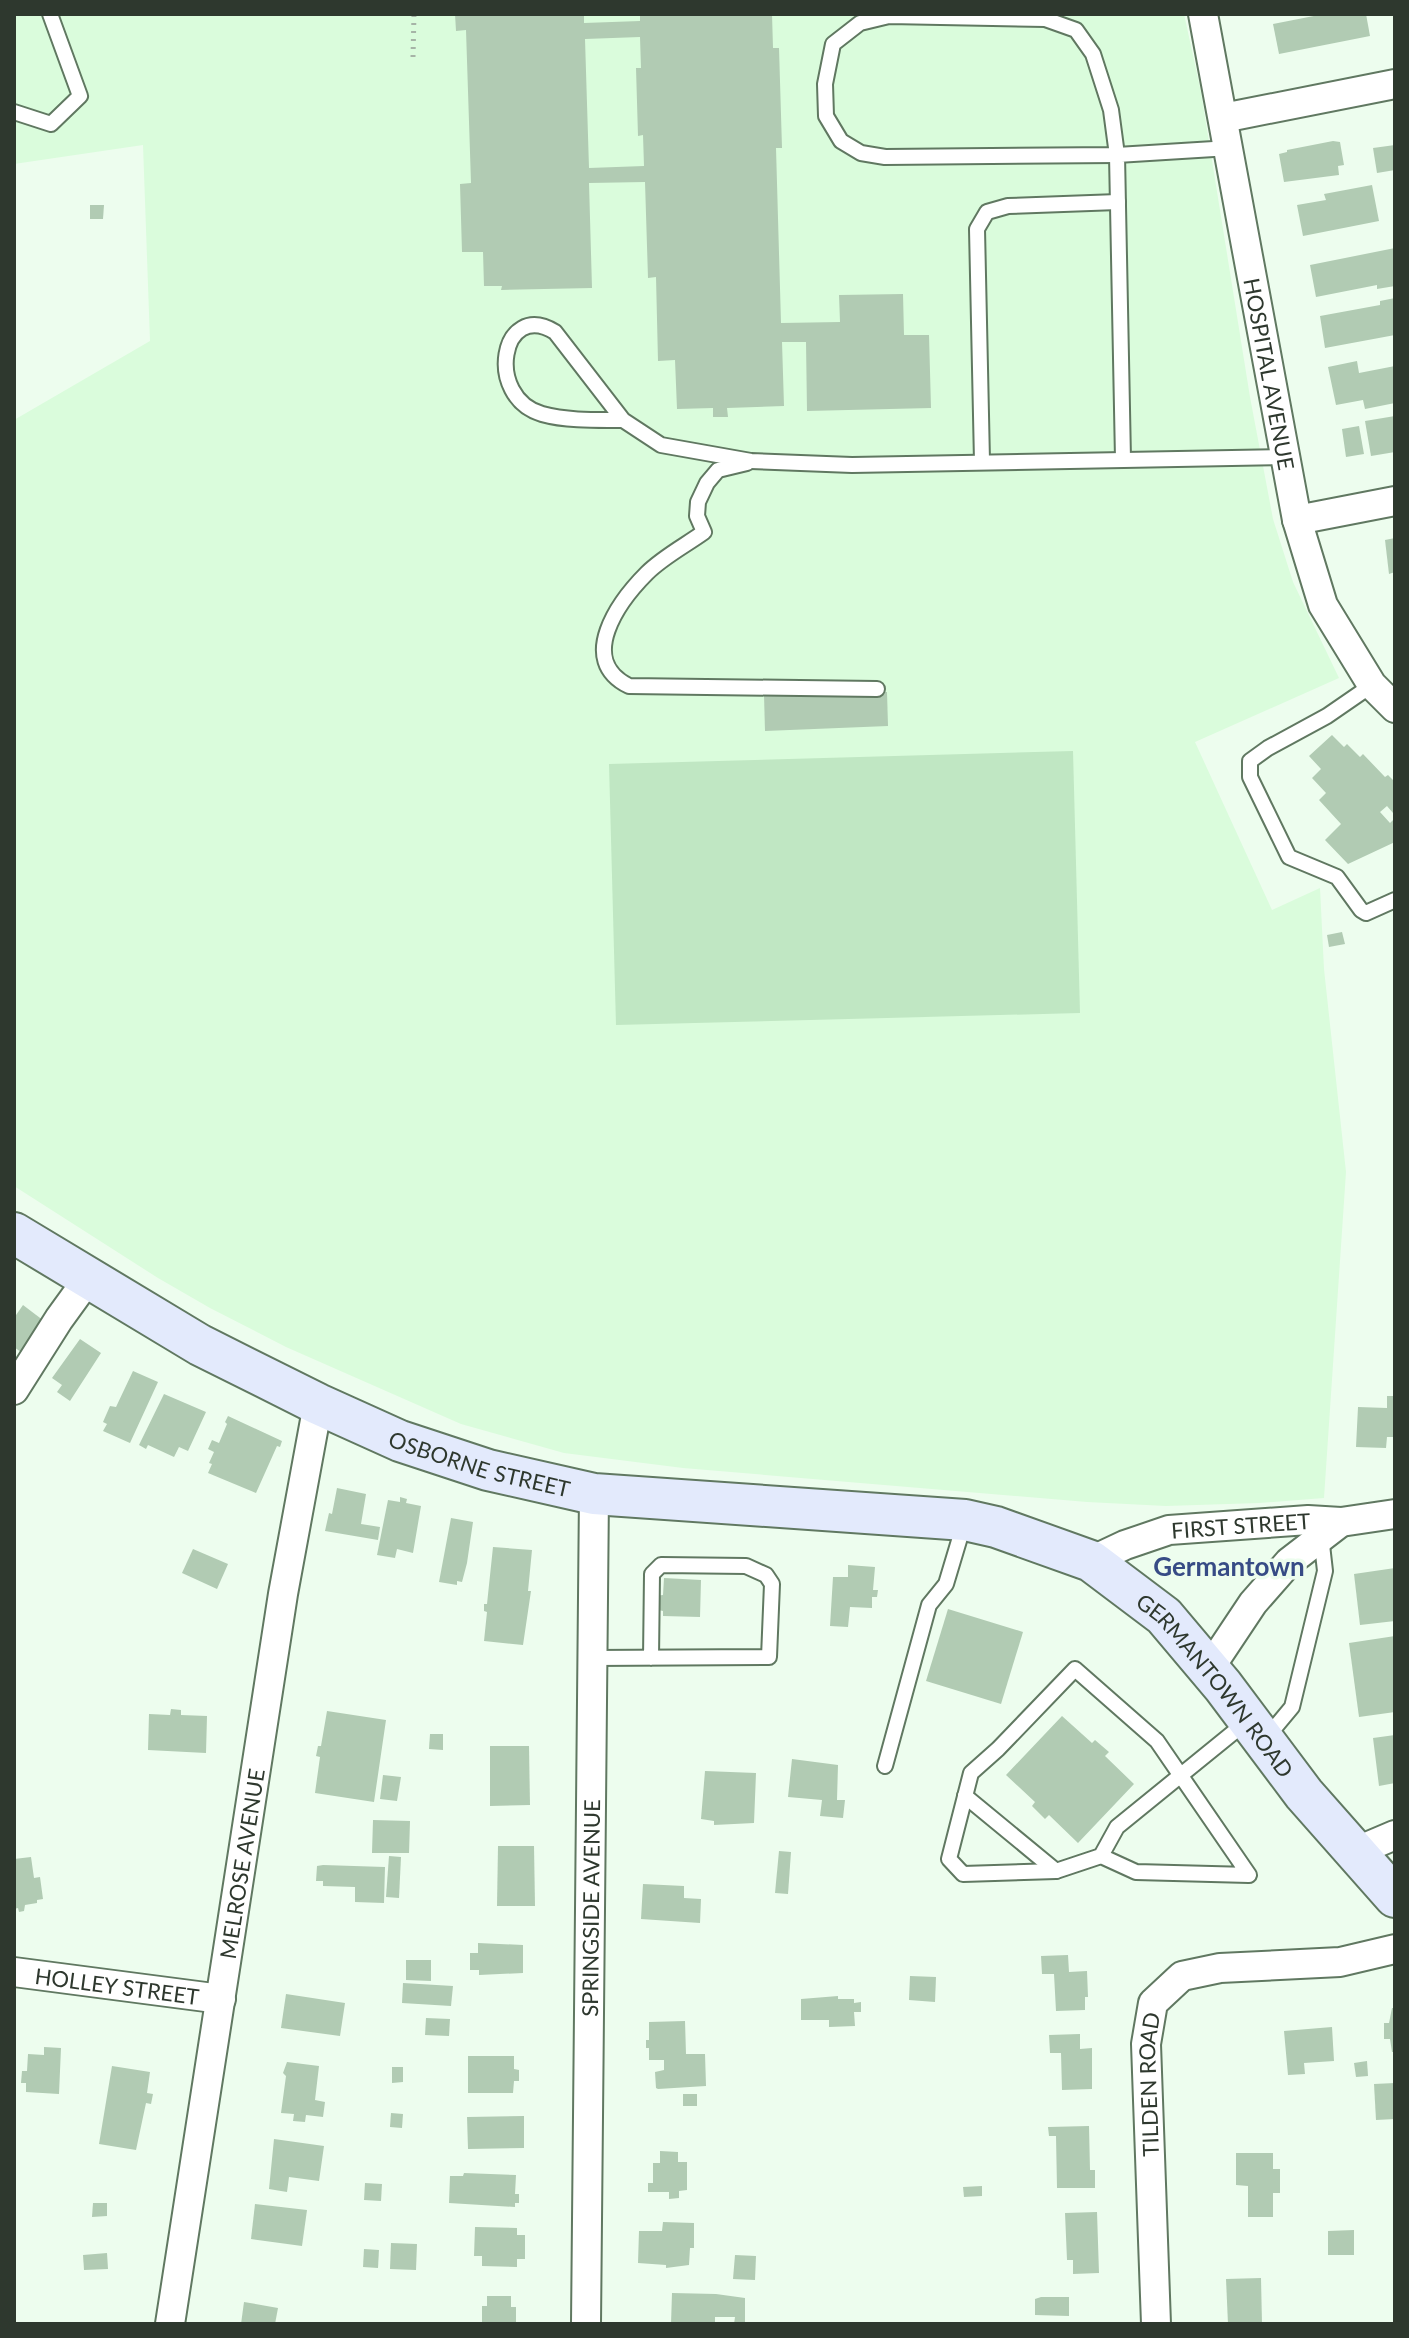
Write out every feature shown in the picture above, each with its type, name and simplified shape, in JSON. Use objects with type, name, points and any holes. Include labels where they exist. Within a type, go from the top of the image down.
[{"type":"main road","name":"OSBORNE STREET","points":[[14,1233],[200,1345],[400,1441],[488,1470],[594,1494],[981,1524]]},
{"type":"main road","name":"GERMANTOWN ROAD","points":[[981,1524],[1091,1561],[1164,1616],[1209,1669],[1304,1794],[1395,1897]]},
{"type":"street","name":"HOSPITAL AVENUE","points":[[1203,14],[1297,520],[1323,605],[1372,685],[1395,708]]},
{"type":"street","points":[[1223,118],[1395,84]]},
{"type":"street","points":[[1297,520],[1395,501]]},
{"type":"street","points":[[14,1390],[88,1279]]},
{"type":"street","name":"MELROSE AVENUE","points":[[170,2324],[283,1594],[318,1404]]},
{"type":"street","name":"SPRINGSIDE AVENUE","points":[[586,2324],[594,1494]]},
{"type":"street","name":"FIRST STREET","points":[[1091,1561],[1169,1530],[1308,1520],[1331,1529],[1395,1514]]},
{"type":"street","points":[[1209,1669],[1262,1593],[1289,1562],[1331,1529]]},
{"type":"street","points":[[1355,1852],[1395,1835]]},
{"type":"street","name":"TILDEN ROAD","points":[[1156,2324],[1146,2044],[1153,2003],[1182,1976],[1220,1968],[1340,1962],[1395,1949]]},
{"type":"street","name":"HOLLEY STREET","points":[[14,1972],[221,1999]]},
{"type":"lane","points":[[14,112],[51,124],[80,96],[50,14]]},
{"type":"lane","points":[[1123,459],[1117,155],[1111,110],[1093,54],[1076,30],[1045,19],[889,16],[860,23],[833,44],[825,84],[826,116],[841,141],[861,153],[885,157],[1117,155],[1230,148]]},
{"type":"lane","points":[[982,461],[977,229],[987,212],[1008,206],[1118,202]]},
{"type":"lane","points":[[623,420],[542,414],[522,404],[509,387],[504,362],[508,344],[519,330],[529,325],[545,327],[555,332],[582,371],[623,420],[661,445],[751,461],[852,465],[1285,457]]},
{"type":"lane","points":[[751,461],[718,470],[707,483],[698,502],[697,516],[704,532],[649,572],[612,615],[605,643],[604,659],[608,671],[629,686],[877,689]]},
{"type":"lane","points":[[1372,685],[1327,716],[1250,761],[1250,777],[1289,857],[1337,877],[1366,913],[1395,900]]},
{"type":"lane","points":[[885,1766],[929,1605],[946,1584],[981,1524]]},
{"type":"lane","points":[[1101,1856],[1136,1872],[1249,1875],[1182,1775],[1157,1741],[1075,1669],[971,1773],[949,1859],[963,1874],[1056,1871],[1101,1856],[1117,1827],[1182,1775],[1292,1707],[1325,1571],[1331,1529]]},
{"type":"lane","points":[[593,1658],[651,1658],[769,1657],[772,1584],[766,1575],[746,1566],[661,1565],[652,1574],[651,1658]]},
{"type":"lane","points":[[965,1796],[1056,1871]]},
{"type":"path","points":[[413,57],[414,14]]},
{"type":"shaded area","points":[[14,14],[1184,14],[1201,92],[1273,519],[1293,582],[1339,678],[1195,742],[1272,910],[1320,888],[1324,969],[1346,1172],[1324,1498],[1166,1506],[1087,1502],[683,1468],[564,1453],[461,1424],[286,1347],[158,1278],[14,1186],[14,420],[150,341],[143,145],[14,164]]},
{"type":"shaded area","points":[[1073,751],[1080,1013],[616,1025],[609,764]]},
{"type":"building","points":[[455,14],[584,14],[584,23],[640,21],[640,14],[772,14],[773,48],[779,48],[782,148],[776,148],[781,323],[840,322],[839,295],[903,294],[904,335],[929,335],[931,408],[807,411],[806,342],[782,342],[784,406],[727,408],[728,417],[713,417],[713,408],[677,409],[675,360],[658,361],[656,277],[648,278],[645,182],[589,183],[592,288],[501,290],[502,286],[484,286],[483,252],[462,252],[460,184],[471,183],[466,30],[456,31]],"holes":[[[640,37],[641,68],[636,68],[638,136],[643,135],[644,166],[589,168],[585,39]]]},
{"type":"building","points":[[1324,14],[1366,14],[1370,36],[1279,54],[1273,24]]},
{"type":"building","points":[[1340,142],[1344,165],[1338,166],[1339,175],[1284,182],[1279,154]]},
{"type":"building","points":[[1395,145],[1395,170],[1377,173],[1373,148]]},
{"type":"building","points":[[1372,185],[1379,221],[1303,236],[1297,205],[1326,200],[1324,194]]},
{"type":"building","points":[[90,205],[104,205],[103,219],[90,219]]},
{"type":"building","points":[[1395,248],[1395,286],[1377,289],[1377,285],[1316,297],[1310,265]]},
{"type":"building","points":[[1395,298],[1395,335],[1325,348],[1320,316],[1380,305],[1380,301]]},
{"type":"building","points":[[1357,361],[1359,373],[1395,366],[1395,403],[1365,409],[1363,400],[1336,405],[1328,367]]},
{"type":"building","points":[[1395,416],[1395,452],[1371,456],[1365,421]]},
{"type":"building","points":[[1359,426],[1364,454],[1346,457],[1342,429]]},
{"type":"building","points":[[1395,538],[1395,572],[1389,574],[1385,540]]},
{"type":"building","points":[[887,692],[888,726],[765,731],[764,695]]},
{"type":"building","points":[[1332,735],[1360,757],[1363,754],[1385,777],[1388,775],[1395,782],[1395,811],[1393,813],[1387,806],[1380,812],[1390,823],[1395,818],[1395,842],[1348,864],[1325,840],[1341,824],[1319,800],[1326,793],[1312,778],[1321,769],[1309,756]]},
{"type":"building","points":[[1342,932],[1345,944],[1329,947],[1327,935]]},
{"type":"building","points":[[23,1305],[48,1324],[25,1355],[14,1347],[14,1318]]},
{"type":"building","points":[[80,1339],[101,1353],[70,1401],[57,1392],[62,1385],[52,1378]]},
{"type":"building","points":[[133,1371],[158,1382],[130,1443],[103,1431],[107,1424],[103,1422],[110,1406],[116,1407]]},
{"type":"building","points":[[164,1394],[206,1412],[188,1451],[179,1447],[174,1457],[148,1445],[146,1449],[139,1445]]},
{"type":"building","points":[[1387,1396],[1395,1396],[1395,1437],[1387,1437],[1386,1448],[1356,1447],[1358,1407],[1387,1408]]},
{"type":"building","points":[[228,1416],[282,1441],[256,1493],[208,1473],[214,1452],[208,1449],[212,1440],[219,1443]]},
{"type":"building","points":[[337,1488],[366,1494],[361,1524],[380,1527],[378,1540],[325,1531]]},
{"type":"building","points":[[400,1497],[407,1499],[406,1503],[421,1506],[413,1553],[397,1549],[395,1558],[377,1555],[388,1500],[400,1502]]},
{"type":"building","points":[[451,1518],[473,1522],[467,1563],[462,1582],[457,1581],[457,1585],[439,1582]]},
{"type":"building","points":[[493,1547],[532,1550],[528,1591],[531,1591],[523,1645],[484,1641],[487,1612],[484,1611],[484,1604],[487,1604]]},
{"type":"building","points":[[193,1549],[228,1564],[217,1589],[182,1573]]},
{"type":"building","points":[[848,1565],[875,1567],[873,1590],[878,1590],[877,1597],[872,1597],[872,1608],[850,1607],[848,1627],[830,1626],[833,1577],[848,1577]]},
{"type":"building","points":[[1395,1568],[1395,1621],[1360,1625],[1354,1574]]},
{"type":"building","points":[[664,1578],[701,1580],[700,1617],[663,1616],[663,1611],[654,1609],[654,1596],[663,1595]]},
{"type":"building","points":[[948,1609],[1023,1632],[1001,1704],[926,1681]]},
{"type":"building","points":[[1395,1636],[1395,1712],[1359,1717],[1349,1643]]},
{"type":"building","points":[[171,1709],[181,1710],[181,1715],[207,1716],[206,1753],[148,1750],[149,1714],[170,1715]]},
{"type":"building","points":[[327,1711],[386,1720],[374,1802],[315,1793],[320,1757],[316,1756],[318,1746],[321,1746]]},
{"type":"building","points":[[1062,1716],[1092,1743],[1095,1740],[1109,1752],[1105,1756],[1134,1784],[1078,1843],[1049,1815],[1045,1819],[1032,1806],[1035,1802],[1006,1775]]},
{"type":"building","points":[[430,1734],[443,1734],[443,1750],[429,1749]]},
{"type":"building","points":[[1395,1735],[1395,1783],[1379,1786],[1373,1738]]},
{"type":"building","points":[[490,1746],[529,1746],[530,1805],[490,1806]]},
{"type":"building","points":[[792,1759],[838,1765],[837,1800],[845,1800],[843,1818],[820,1816],[822,1800],[788,1797]]},
{"type":"building","points":[[705,1771],[756,1773],[754,1823],[714,1825],[714,1821],[701,1819]]},
{"type":"building","points":[[383,1775],[401,1777],[397,1801],[380,1799]]},
{"type":"building","points":[[373,1820],[410,1821],[409,1853],[372,1853]]},
{"type":"building","points":[[498,1846],[534,1846],[535,1906],[497,1906]]},
{"type":"building","points":[[779,1851],[791,1852],[788,1894],[775,1893]]},
{"type":"building","points":[[389,1856],[401,1857],[399,1898],[386,1897]]},
{"type":"building","points":[[31,1857],[34,1878],[40,1877],[43,1899],[25,1905],[24,1911],[19,1912],[18,1908],[14,1909],[14,1859]]},
{"type":"building","points":[[317,1866],[385,1867],[384,1903],[355,1902],[355,1887],[323,1886],[323,1881],[316,1881]]},
{"type":"building","points":[[643,1884],[684,1886],[684,1898],[701,1899],[700,1923],[641,1919]]},
{"type":"building","points":[[478,1943],[523,1945],[523,1973],[479,1975],[479,1970],[470,1970],[470,1953],[478,1953]]},
{"type":"building","points":[[1068,1955],[1069,1972],[1087,1971],[1085,2010],[1056,2011],[1054,1974],[1042,1974],[1041,1956]]},
{"type":"building","points":[[406,1960],[431,1960],[431,1981],[406,1980]]},
{"type":"building","points":[[910,1976],[936,1977],[935,2002],[909,2000]]},
{"type":"building","points":[[403,1983],[453,1986],[451,2006],[402,2003]]},
{"type":"building","points":[[286,1994],[345,2003],[340,2036],[281,2028]]},
{"type":"building","points":[[838,1996],[838,1999],[861,2002],[861,2012],[854,2012],[855,2026],[829,2027],[829,2020],[801,2020],[801,1999]]},
{"type":"building","points":[[1392,2008],[1395,2008],[1395,2052],[1392,2052],[1390,2039],[1384,2039],[1384,2023],[1389,2023]]},
{"type":"building","points":[[426,2018],[450,2019],[449,2036],[425,2035]]},
{"type":"building","points":[[685,2021],[686,2054],[705,2054],[706,2086],[658,2089],[655,2072],[664,2070],[664,2060],[649,2060],[646,2040],[649,2040],[649,2022]]},
{"type":"building","points":[[1332,2027],[1334,2061],[1304,2063],[1305,2074],[1288,2075],[1284,2031]]},
{"type":"building","points":[[1080,2034],[1080,2049],[1092,2048],[1092,2089],[1062,2090],[1061,2053],[1050,2053],[1049,2035]]},
{"type":"building","points":[[44,2047],[61,2048],[59,2094],[26,2092],[26,2083],[21,2083],[22,2071],[27,2071],[28,2054],[44,2055]]},
{"type":"building","points":[[468,2056],[514,2056],[514,2069],[519,2070],[519,2081],[514,2081],[513,2093],[468,2093]]},
{"type":"building","points":[[1367,2061],[1368,2076],[1356,2077],[1354,2063]]},
{"type":"building","points":[[287,2062],[319,2066],[315,2100],[325,2102],[323,2117],[306,2115],[305,2122],[293,2121],[294,2114],[281,2113],[286,2076],[283,2073]]},
{"type":"building","points":[[112,2066],[150,2072],[147,2093],[153,2094],[151,2104],[146,2103],[136,2150],[99,2144]]},
{"type":"building","points":[[392,2067],[403,2067],[403,2082],[392,2083]]},
{"type":"building","points":[[1395,2083],[1395,2119],[1376,2120],[1374,2084]]},
{"type":"building","points":[[683,2094],[697,2094],[697,2106],[683,2106]]},
{"type":"building","points":[[391,2113],[403,2114],[402,2128],[390,2127]]},
{"type":"building","points":[[524,2116],[524,2148],[468,2149],[467,2117]]},
{"type":"building","points":[[1089,2126],[1090,2170],[1095,2170],[1095,2188],[1057,2188],[1056,2136],[1049,2136],[1048,2127]]},
{"type":"building","points":[[274,2139],[324,2146],[319,2181],[289,2177],[287,2192],[269,2189]]},
{"type":"building","points":[[660,2151],[678,2152],[678,2162],[687,2162],[687,2190],[679,2191],[679,2198],[669,2199],[669,2192],[648,2192],[648,2183],[653,2183],[653,2163],[660,2163]]},
{"type":"building","points":[[1236,2153],[1273,2153],[1273,2169],[1280,2169],[1280,2193],[1273,2193],[1273,2217],[1248,2217],[1248,2186],[1236,2185]]},
{"type":"building","points":[[464,2173],[516,2175],[515,2194],[519,2194],[519,2203],[515,2203],[515,2207],[449,2203],[450,2176],[463,2176]]},
{"type":"building","points":[[365,2183],[382,2184],[381,2201],[364,2200]]},
{"type":"building","points":[[982,2186],[982,2196],[964,2197],[963,2187]]},
{"type":"building","points":[[93,2203],[107,2203],[107,2216],[92,2217]]},
{"type":"building","points":[[255,2204],[307,2210],[302,2246],[251,2239]]},
{"type":"building","points":[[1097,2212],[1099,2273],[1073,2274],[1073,2260],[1067,2260],[1065,2213]]},
{"type":"building","points":[[663,2222],[694,2223],[694,2248],[690,2248],[689,2265],[666,2268],[666,2265],[638,2263],[639,2231],[662,2231]]},
{"type":"building","points":[[475,2227],[517,2228],[517,2235],[525,2235],[525,2259],[517,2259],[517,2267],[482,2266],[482,2256],[474,2256]]},
{"type":"building","points":[[1354,2230],[1354,2255],[1328,2255],[1328,2231]]},
{"type":"building","points":[[391,2243],[417,2244],[416,2270],[390,2269]]},
{"type":"building","points":[[364,2249],[379,2250],[378,2268],[363,2267]]},
{"type":"building","points":[[107,2253],[108,2269],[84,2270],[83,2255]]},
{"type":"building","points":[[735,2255],[756,2256],[755,2280],[733,2279]]},
{"type":"building","points":[[1261,2278],[1262,2324],[1228,2324],[1226,2279]]},
{"type":"building","points":[[672,2293],[745,2298],[745,2324],[734,2324],[735,2317],[715,2317],[715,2324],[671,2324]]},
{"type":"building","points":[[487,2296],[511,2296],[511,2307],[516,2307],[516,2324],[482,2324],[482,2306],[487,2306]]},
{"type":"building","points":[[1069,2297],[1069,2316],[1035,2315],[1035,2299]]},
{"type":"building","points":[[244,2302],[278,2308],[275,2324],[241,2324]]},
{"type":"district","name":"Germantown","points":[[1229,1566]]}]
